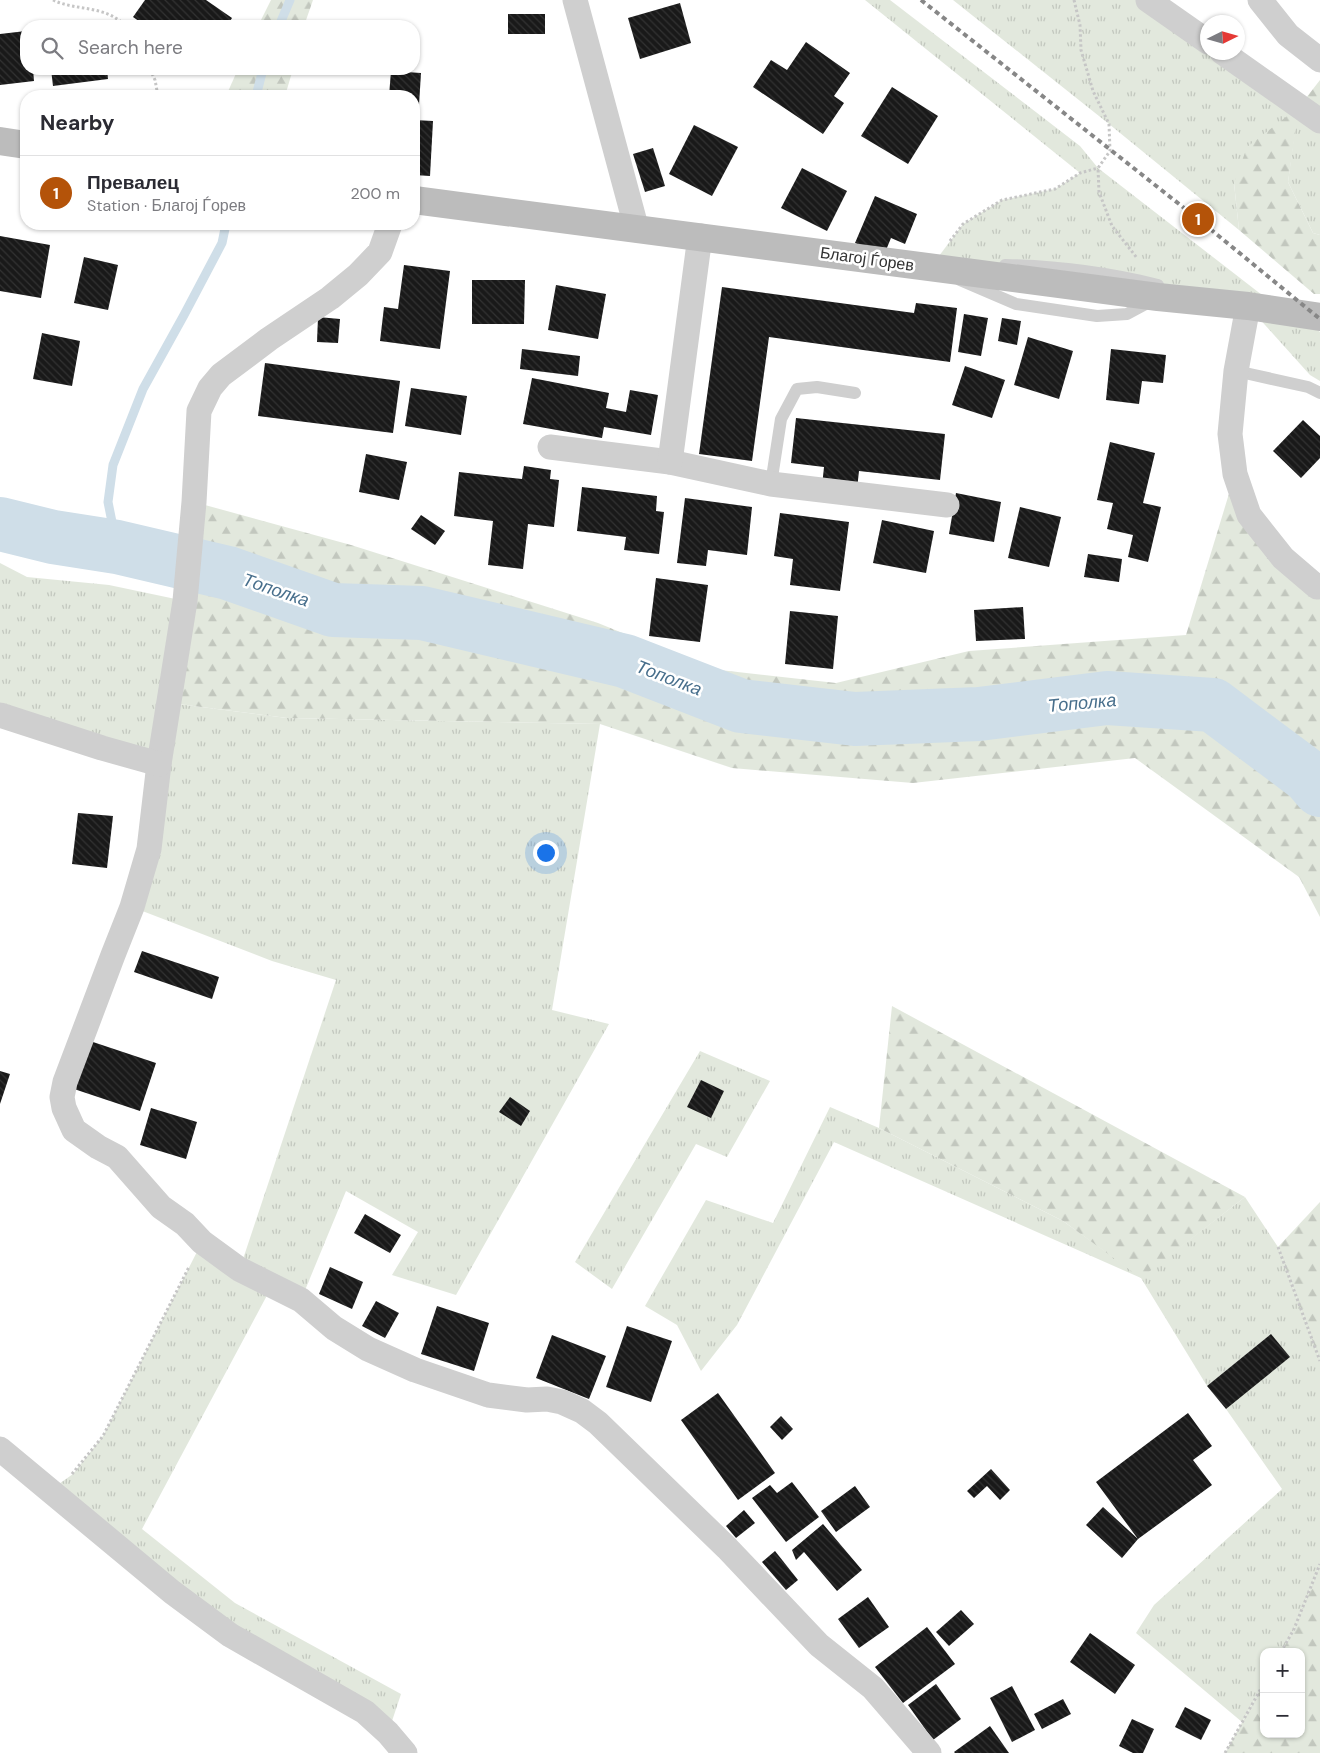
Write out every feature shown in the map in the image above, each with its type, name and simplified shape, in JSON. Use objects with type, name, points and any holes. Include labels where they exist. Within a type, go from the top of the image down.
[{"type":"main road","points":[[0,141],[20,144]]},
{"type":"main road","name":"Благој Ѓорев","points":[[420,201],[637,230],[700,236],[930,268],[1152,289],[1320,317]]},
{"type":"street","points":[[575,0],[637,230]]},
{"type":"street","points":[[1148,0],[1200,36]]},
{"type":"street","points":[[1260,0],[1288,35],[1320,60]]},
{"type":"street","points":[[1233,60],[1320,121]]},
{"type":"street","points":[[388,230],[380,252],[358,275],[330,298],[221,375],[210,388],[199,411],[194,502],[185,601],[159,764],[149,849],[132,907],[65,1082],[62,1096],[64,1108],[74,1130],[98,1147],[117,1157],[161,1207],[185,1224],[202,1242],[240,1269],[301,1300],[334,1328],[359,1344],[415,1370],[488,1395],[562,1402],[582,1411],[598,1423],[727,1548],[819,1645],[873,1688],[929,1753]]},
{"type":"street","points":[[670,462],[700,236]]},
{"type":"street","points":[[1248,306],[1236,371],[1230,434],[1235,474],[1249,515],[1283,558],[1319,588]]},
{"type":"street","points":[[550,447],[670,462],[771,484],[946,505]]},
{"type":"street","points":[[0,715],[159,764]]},
{"type":"street","points":[[0,1449],[172,1592],[230,1635],[365,1712],[388,1733],[405,1753]]},
{"type":"lane","points":[[1236,371],[1308,387],[1320,393]]},
{"type":"lane","points":[[771,484],[781,419],[797,389],[817,387],[855,393]]},
{"type":"path","points":[[53,0],[61,4],[91,8],[118,20]]},
{"type":"path","points":[[1074,0],[1080,25],[1080,50],[1093,91],[1110,124],[1110,151],[1098,168],[1099,192],[1112,226],[1137,259],[1152,289]]},
{"type":"path","points":[[153,75],[157,90]]},
{"type":"path","points":[[930,268],[963,224],[1002,200],[1055,189],[1080,173],[1098,168]]},
{"type":"path","points":[[49,1490],[73,1474],[103,1436],[202,1242]]},
{"type":"path","points":[[1278,1247],[1320,1360]]},
{"type":"path","points":[[1283,1648],[1294,1629],[1320,1564]]},
{"type":"path","points":[[1225,1753],[1260,1690]]},
{"type":"green space","points":[[271,0],[313,0],[306,20],[261,20]]},
{"type":"green space","points":[[865,0],[890,0],[1080,146],[1098,168],[1262,295],[1146,282],[930,268],[963,224],[1002,200],[1055,189],[1080,173]]},
{"type":"green space","points":[[953,0],[1148,0],[1200,37],[1200,60],[1233,60],[1320,121],[1320,235],[1313,233],[1288,182],[1298,107],[1234,183],[1239,230]]},
{"type":"green space","points":[[235,75],[291,75],[287,90],[229,90]]},
{"type":"green space","points":[[1320,80],[1320,121],[1299,107]]},
{"type":"green space","points":[[1299,107],[1288,182],[1313,233],[1320,235],[1320,294],[1314,294],[1239,230],[1234,183],[1247,147]]},
{"type":"green space","points":[[1248,306],[1297,312],[1320,332],[1320,381],[1310,375]]},
{"type":"green space","points":[[1235,474],[1249,515],[1320,591],[1320,917],[1299,877],[1135,758],[913,783],[732,768],[600,724],[287,718],[170,703],[194,502],[351,545],[598,623],[711,669],[836,683],[969,651],[1186,635]]},
{"type":"green space","points":[[0,563],[27,577],[109,585],[185,601],[170,703],[287,718],[600,724],[552,1010],[609,1024],[456,1295],[392,1275],[418,1232],[346,1191],[301,1300],[272,1286],[142,1529],[235,1603],[401,1694],[388,1733],[230,1635],[49,1491],[73,1474],[103,1436],[202,1242],[240,1268],[336,980],[272,961],[132,907],[159,764],[0,715]]},
{"type":"green space","points":[[892,1006],[1245,1197],[1141,1278],[1063,1221],[879,1128]]},
{"type":"green space","points":[[700,1051],[770,1081],[727,1157],[696,1144],[612,1289],[575,1262]]},
{"type":"green space","points":[[830,1107],[879,1128],[1063,1221],[1141,1277],[1245,1197],[1278,1247],[1320,1361],[1320,1564],[1294,1629],[1283,1648],[1260,1648],[1260,1690],[1242,1722],[1136,1633],[1154,1605],[1282,1489],[1226,1409],[1271,1334],[1207,1386],[1141,1278],[834,1142],[737,1325],[701,1371],[677,1325],[645,1306],[706,1200],[773,1223]]},
{"type":"green space","points":[[1320,1202],[1320,1361],[1278,1247]]},
{"type":"green space","points":[[1320,1564],[1320,1753],[1225,1753],[1260,1690],[1260,1738],[1305,1738],[1305,1648],[1283,1648],[1294,1629]]},
{"type":"building","points":[[145,0],[206,0],[232,18],[231,20],[137,20],[133,17]]},
{"type":"building","points":[[680,3],[691,43],[640,59],[628,18]]},
{"type":"building","points":[[508,14],[545,14],[545,34],[508,34]]},
{"type":"building","points":[[20,32],[20,75],[34,75],[34,81],[0,85],[0,34]]},
{"type":"building","points":[[806,42],[850,73],[834,96],[844,103],[823,134],[753,87],[771,60],[787,70]]},
{"type":"building","points":[[421,73],[420,90],[389,90],[391,75],[420,75]]},
{"type":"building","points":[[52,75],[108,75],[108,79],[53,86]]},
{"type":"building","points":[[892,87],[938,116],[908,164],[861,136]]},
{"type":"building","points":[[420,120],[433,121],[430,176],[420,175]]},
{"type":"building","points":[[694,125],[738,147],[712,196],[669,174]]},
{"type":"building","points":[[653,148],[665,186],[645,192],[633,154]]},
{"type":"building","points":[[802,168],[847,191],[827,231],[781,208]]},
{"type":"building","points":[[875,196],[917,214],[905,244],[891,238],[884,255],[855,243]]},
{"type":"building","points":[[0,236],[50,245],[41,298],[0,291]]},
{"type":"building","points":[[84,257],[118,265],[108,310],[74,303]]},
{"type":"building","points":[[404,265],[450,271],[440,349],[380,341],[384,307],[398,309]]},
{"type":"building","points":[[472,280],[525,280],[524,324],[472,324]]},
{"type":"building","points":[[556,285],[606,294],[598,339],[548,330]]},
{"type":"building","points":[[722,287],[914,313],[916,303],[957,308],[950,362],[769,337],[752,461],[699,454]]},
{"type":"building","points":[[964,314],[988,318],[981,356],[958,352]]},
{"type":"building","points":[[318,317],[340,319],[338,343],[317,342]]},
{"type":"building","points":[[1002,318],[1021,321],[1017,345],[998,341]]},
{"type":"building","points":[[42,333],[80,341],[72,386],[33,379]]},
{"type":"building","points":[[1028,337],[1073,351],[1059,399],[1014,385]]},
{"type":"building","points":[[522,349],[580,356],[578,376],[520,369]]},
{"type":"building","points":[[1111,349],[1166,355],[1163,383],[1142,381],[1139,404],[1106,400]]},
{"type":"building","points":[[265,363],[400,381],[393,433],[258,416]]},
{"type":"building","points":[[965,366],[1005,380],[992,418],[952,405]]},
{"type":"building","points":[[532,378],[609,393],[606,408],[626,412],[630,390],[658,395],[651,435],[604,427],[602,438],[523,424]]},
{"type":"building","points":[[411,388],[467,396],[461,435],[405,426]]},
{"type":"building","points":[[796,418],[945,434],[940,480],[859,471],[857,489],[822,486],[824,467],[791,463]]},
{"type":"building","points":[[1303,420],[1320,436],[1320,458],[1301,478],[1273,451]]},
{"type":"building","points":[[1110,442],[1155,453],[1143,503],[1161,507],[1148,562],[1128,557],[1133,535],[1107,529],[1113,503],[1097,500]]},
{"type":"building","points":[[366,454],[407,462],[399,500],[359,492]]},
{"type":"building","points":[[524,466],[551,470],[550,479],[559,480],[554,527],[528,524],[523,569],[488,565],[493,521],[454,516],[459,472],[522,479]]},
{"type":"building","points":[[582,487],[657,496],[656,511],[664,512],[659,554],[624,550],[626,537],[577,531]]},
{"type":"building","points":[[956,493],[1001,502],[994,542],[949,534]]},
{"type":"building","points":[[685,498],[752,507],[747,555],[708,550],[706,566],[677,563]]},
{"type":"building","points":[[1020,507],[1061,517],[1049,567],[1008,558]]},
{"type":"building","points":[[780,513],[849,522],[840,591],[790,585],[793,559],[774,556]]},
{"type":"building","points":[[421,515],[445,531],[435,545],[411,529]]},
{"type":"building","points":[[882,520],[934,531],[926,573],[873,563]]},
{"type":"building","points":[[1088,554],[1122,559],[1119,582],[1084,577]]},
{"type":"building","points":[[656,578],[708,585],[700,642],[649,636]]},
{"type":"building","points":[[1023,607],[1025,639],[976,641],[974,610]]},
{"type":"building","points":[[790,611],[838,616],[833,669],[785,664]]},
{"type":"building","points":[[78,813],[113,816],[107,868],[72,864]]},
{"type":"building","points":[[142,951],[219,977],[212,999],[134,972]]},
{"type":"building","points":[[90,1041],[156,1063],[140,1111],[74,1089]]},
{"type":"building","points":[[0,1071],[10,1074],[0,1104]]},
{"type":"building","points":[[701,1080],[724,1091],[711,1118],[687,1107]]},
{"type":"building","points":[[510,1097],[530,1111],[521,1126],[499,1112]]},
{"type":"building","points":[[151,1108],[197,1122],[186,1159],[140,1145]]},
{"type":"building","points":[[365,1214],[401,1235],[390,1253],[354,1233]]},
{"type":"building","points":[[330,1267],[363,1282],[352,1309],[319,1294]]},
{"type":"building","points":[[376,1301],[399,1313],[385,1338],[362,1326]]},
{"type":"building","points":[[437,1306],[489,1323],[474,1371],[421,1354]]},
{"type":"building","points":[[627,1326],[672,1341],[651,1402],[606,1387]]},
{"type":"building","points":[[1271,1334],[1290,1357],[1226,1409],[1207,1386]]},
{"type":"building","points":[[552,1335],[606,1356],[589,1399],[536,1378]]},
{"type":"building","points":[[718,1393],[775,1473],[738,1500],[681,1420]]},
{"type":"building","points":[[1188,1413],[1212,1446],[1193,1460],[1212,1485],[1138,1539],[1096,1482]]},
{"type":"building","points":[[781,1416],[793,1429],[782,1440],[770,1427]]},
{"type":"building","points":[[991,1469],[1010,1490],[1000,1500],[987,1486],[974,1498],[967,1491]]},
{"type":"building","points":[[792,1482],[819,1517],[786,1542],[752,1498],[770,1485],[777,1493]]},
{"type":"building","points":[[855,1486],[870,1507],[836,1532],[821,1511]]},
{"type":"building","points":[[1103,1507],[1138,1539],[1122,1558],[1086,1525]]},
{"type":"building","points":[[744,1510],[755,1523],[736,1538],[726,1526]]},
{"type":"building","points":[[823,1524],[862,1570],[837,1591],[804,1552],[796,1560],[792,1550]]},
{"type":"building","points":[[775,1551],[798,1580],[786,1590],[762,1562]]},
{"type":"building","points":[[868,1597],[889,1627],[859,1648],[838,1619]]},
{"type":"building","points":[[961,1610],[974,1624],[949,1646],[936,1632]]},
{"type":"building","points":[[927,1627],[955,1664],[903,1703],[875,1667]]},
{"type":"building","points":[[1090,1633],[1135,1665],[1115,1694],[1070,1662]]},
{"type":"building","points":[[936,1684],[961,1719],[933,1740],[908,1705]]},
{"type":"building","points":[[1012,1686],[1035,1730],[1012,1742],[990,1698]]},
{"type":"building","points":[[1063,1699],[1071,1714],[1042,1729],[1034,1714]]},
{"type":"building","points":[[1185,1707],[1211,1720],[1201,1740],[1175,1727]]},
{"type":"building","points":[[1132,1719],[1154,1729],[1143,1753],[1133,1753],[1119,1746]]},
{"type":"building","points":[[990,1726],[1009,1753],[954,1752]]},
{"type":"waterway","points":[[282,20],[290,0]]},
{"type":"waterway","points":[[258,90],[261,75]]},
{"type":"waterway","points":[[117,547],[108,502],[113,465],[143,389],[222,243],[225,230]]},
{"type":"waterway","name":"Тополка","points":[[0,524],[53,537],[117,547],[228,573],[333,610],[422,613],[625,661],[741,706],[855,719],[979,714],[1107,698],[1213,705],[1308,776],[1320,790]]},
{"type":"railway","points":[[921,0],[1198,219],[1320,319]]},
{"type":"place","name":"Превалец","points":[[1198,219]]}]
